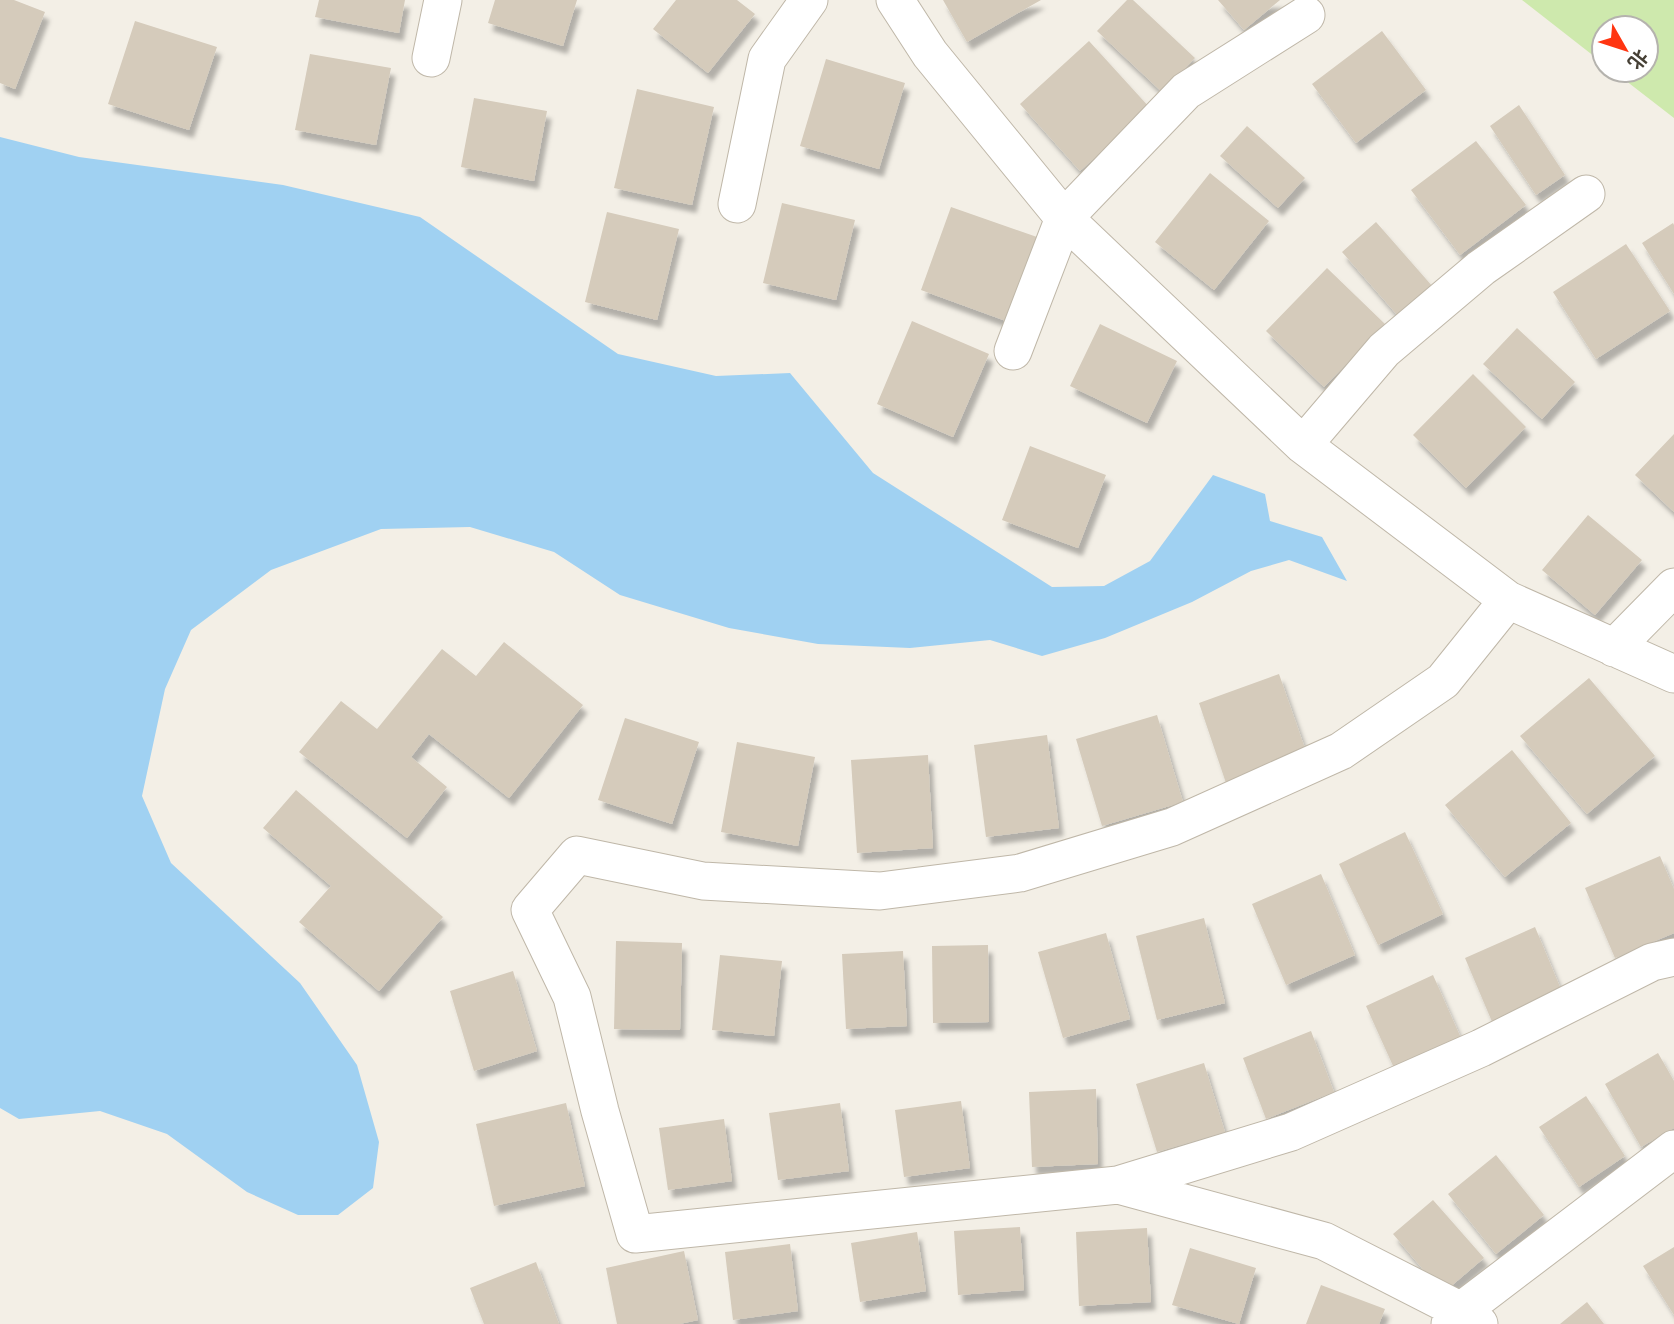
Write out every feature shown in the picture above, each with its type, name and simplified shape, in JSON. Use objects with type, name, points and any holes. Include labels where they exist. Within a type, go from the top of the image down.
[{"type":"lane","points":[[432,58],[443,0]]},
{"type":"lane","points":[[737,204],[767,59],[809,0]]},
{"type":"lane","points":[[895,0],[930,54],[1064,218],[1303,445],[1508,600],[1674,674]]},
{"type":"lane","points":[[1013,351],[1064,218],[1186,91],[1306,15]]},
{"type":"lane","points":[[1303,445],[1384,350],[1481,268],[1586,194]]},
{"type":"lane","points":[[1615,648],[1674,587]]},
{"type":"lane","points":[[1508,600],[1443,681],[1341,751],[1172,827],[1020,873],[880,891],[703,881],[578,855],[530,910],[572,997],[600,1111],[635,1234],[1118,1185],[1291,1132],[1481,1048],[1652,962],[1674,957]]},
{"type":"lane","points":[[1118,1185],[1324,1241],[1463,1320],[1674,1149]]},
{"type":"green space","points":[[1522,0],[1674,0],[1674,118],[1630,84],[1660,84],[1660,14],[1590,14],[1590,53]]},
{"type":"water","points":[[0,137],[79,157],[283,185],[420,217],[618,354],[716,376],[790,373],[873,473],[1052,587],[1104,586],[1150,561],[1213,475],[1265,494],[1270,521],[1322,537],[1347,581],[1289,560],[1251,571],[1192,602],[1105,638],[1042,656],[990,640],[910,648],[818,644],[729,628],[620,595],[554,552],[470,527],[381,529],[271,570],[191,630],[165,689],[142,796],[171,863],[300,983],[357,1065],[379,1142],[373,1188],[338,1215],[298,1215],[247,1192],[167,1134],[100,1111],[19,1119],[0,1108]]},
{"type":"building","points":[[0,0],[14,0],[45,12],[15,89],[0,83]]},
{"type":"building","points":[[319,0],[405,0],[399,33],[315,17]]},
{"type":"building","points":[[495,0],[577,0],[563,46],[488,23]]},
{"type":"building","points":[[676,0],[737,0],[755,14],[708,73],[653,29]]},
{"type":"building","points":[[943,0],[1041,0],[967,42]]},
{"type":"building","points":[[1127,0],[1133,0],[1195,58],[1162,92],[1097,31]]},
{"type":"building","points":[[1218,0],[1280,0],[1244,30]]},
{"type":"building","points":[[135,21],[217,47],[189,130],[108,104]]},
{"type":"building","points":[[1382,31],[1426,90],[1356,143],[1312,84]]},
{"type":"building","points":[[1089,41],[1150,108],[1080,171],[1020,104]]},
{"type":"building","points":[[310,54],[391,68],[376,145],[295,130]]},
{"type":"building","points":[[826,59],[905,83],[879,169],[800,146]]},
{"type":"building","points":[[637,89],[714,107],[692,205],[614,188]]},
{"type":"building","points":[[474,98],[547,111],[534,181],[461,167]]},
{"type":"building","points":[[1519,105],[1565,175],[1536,195],[1490,126]]},
{"type":"building","points":[[1247,126],[1305,178],[1278,208],[1220,156]]},
{"type":"building","points":[[1476,141],[1526,205],[1460,255],[1411,190]]},
{"type":"building","points":[[1210,173],[1269,221],[1214,290],[1155,242]]},
{"type":"building","points":[[782,203],[855,220],[836,300],[763,283]]},
{"type":"building","points":[[951,207],[1037,237],[1006,321],[921,290]]},
{"type":"building","points":[[607,212],[679,229],[657,320],[585,302]]},
{"type":"building","points":[[1376,222],[1433,287],[1399,317],[1342,252]]},
{"type":"building","points":[[1673,223],[1674,225],[1674,294],[1642,243]]},
{"type":"building","points":[[1626,244],[1670,311],[1596,359],[1553,292]]},
{"type":"building","points":[[1327,268],[1385,324],[1324,387],[1266,331]]},
{"type":"building","points":[[912,321],[989,354],[953,437],[877,404]]},
{"type":"building","points":[[1100,324],[1177,361],[1147,423],[1070,386]]},
{"type":"building","points":[[1517,328],[1575,382],[1542,419],[1483,364]]},
{"type":"building","points":[[1473,374],[1526,427],[1466,488],[1413,435]]},
{"type":"building","points":[[1674,434],[1674,512],[1635,475]]},
{"type":"building","points":[[1030,446],[1106,475],[1078,548],[1002,520]]},
{"type":"building","points":[[1588,515],[1642,560],[1595,615],[1542,570]]},
{"type":"building","points":[[504,642],[583,705],[509,798],[429,734],[411,757],[447,787],[407,838],[299,752],[341,701],[377,729],[442,649],[476,676]]},
{"type":"building","points":[[1279,674],[1308,757],[1227,786],[1199,703]]},
{"type":"building","points":[[1589,678],[1655,756],[1587,814],[1520,736]]},
{"type":"building","points":[[1157,715],[1183,802],[1102,826],[1076,739]]},
{"type":"building","points":[[625,718],[699,742],[672,824],[598,800]]},
{"type":"building","points":[[1047,735],[1059,828],[986,837],[974,745]]},
{"type":"building","points":[[737,742],[815,757],[798,846],[721,832]]},
{"type":"building","points":[[1512,750],[1571,823],[1505,877],[1445,805]]},
{"type":"building","points":[[928,755],[933,848],[857,853],[851,760]]},
{"type":"building","points":[[296,790],[443,917],[379,991],[299,922],[331,886],[263,828]]},
{"type":"building","points":[[1405,832],[1443,914],[1378,945],[1339,864]]},
{"type":"building","points":[[1660,856],[1674,889],[1674,933],[1615,958],[1585,888]]},
{"type":"building","points":[[1321,874],[1355,955],[1286,985],[1252,904]]},
{"type":"building","points":[[1204,918],[1225,1003],[1157,1020],[1136,936]]},
{"type":"building","points":[[1535,927],[1563,994],[1493,1024],[1465,958]]},
{"type":"building","points":[[1106,933],[1130,1019],[1063,1038],[1038,952]]},
{"type":"building","points":[[616,941],[682,943],[680,1030],[614,1029]]},
{"type":"building","points":[[988,945],[989,1022],[933,1023],[932,946]]},
{"type":"building","points":[[903,951],[907,1026],[846,1029],[842,954]]},
{"type":"building","points":[[720,955],[782,961],[774,1036],[712,1030]]},
{"type":"building","points":[[513,971],[537,1051],[474,1071],[450,991]]},
{"type":"building","points":[[1433,975],[1461,1038],[1394,1068],[1366,1006]]},
{"type":"building","points":[[1311,1031],[1334,1092],[1266,1119],[1243,1058]]},
{"type":"building","points":[[1658,1053],[1674,1081],[1674,1128],[1641,1147],[1605,1084]]},
{"type":"building","points":[[1204,1063],[1225,1132],[1157,1152],[1136,1084]]},
{"type":"building","points":[[1096,1089],[1098,1164],[1032,1167],[1029,1092]]},
{"type":"building","points":[[1586,1096],[1625,1156],[1579,1187],[1539,1127]]},
{"type":"building","points":[[961,1101],[970,1168],[904,1177],[895,1110]]},
{"type":"building","points":[[566,1103],[585,1186],[494,1206],[476,1124]]},
{"type":"building","points":[[840,1103],[849,1171],[778,1180],[769,1113]]},
{"type":"building","points":[[724,1119],[732,1181],[668,1190],[659,1128]]},
{"type":"building","points":[[1496,1155],[1544,1215],[1496,1254],[1448,1194]]},
{"type":"building","points":[[1433,1200],[1484,1258],[1443,1293],[1393,1234]]},
{"type":"building","points":[[1020,1227],[1024,1290],[958,1295],[954,1231]]},
{"type":"building","points":[[1147,1228],[1151,1302],[1079,1306],[1076,1232]]},
{"type":"building","points":[[917,1232],[926,1291],[860,1302],[851,1243]]},
{"type":"building","points":[[790,1244],[798,1311],[733,1320],[725,1252]]},
{"type":"building","points":[[1674,1247],[1674,1315],[1643,1266]]},
{"type":"building","points":[[1190,1248],[1256,1268],[1239,1324],[1172,1305]]},
{"type":"building","points":[[684,1251],[698,1320],[679,1324],[617,1324],[606,1268]]},
{"type":"building","points":[[536,1262],[559,1324],[484,1324],[470,1288]]},
{"type":"building","points":[[1321,1285],[1385,1309],[1379,1324],[1306,1324]]},
{"type":"building","points":[[1587,1302],[1604,1324],[1560,1324]]}]
